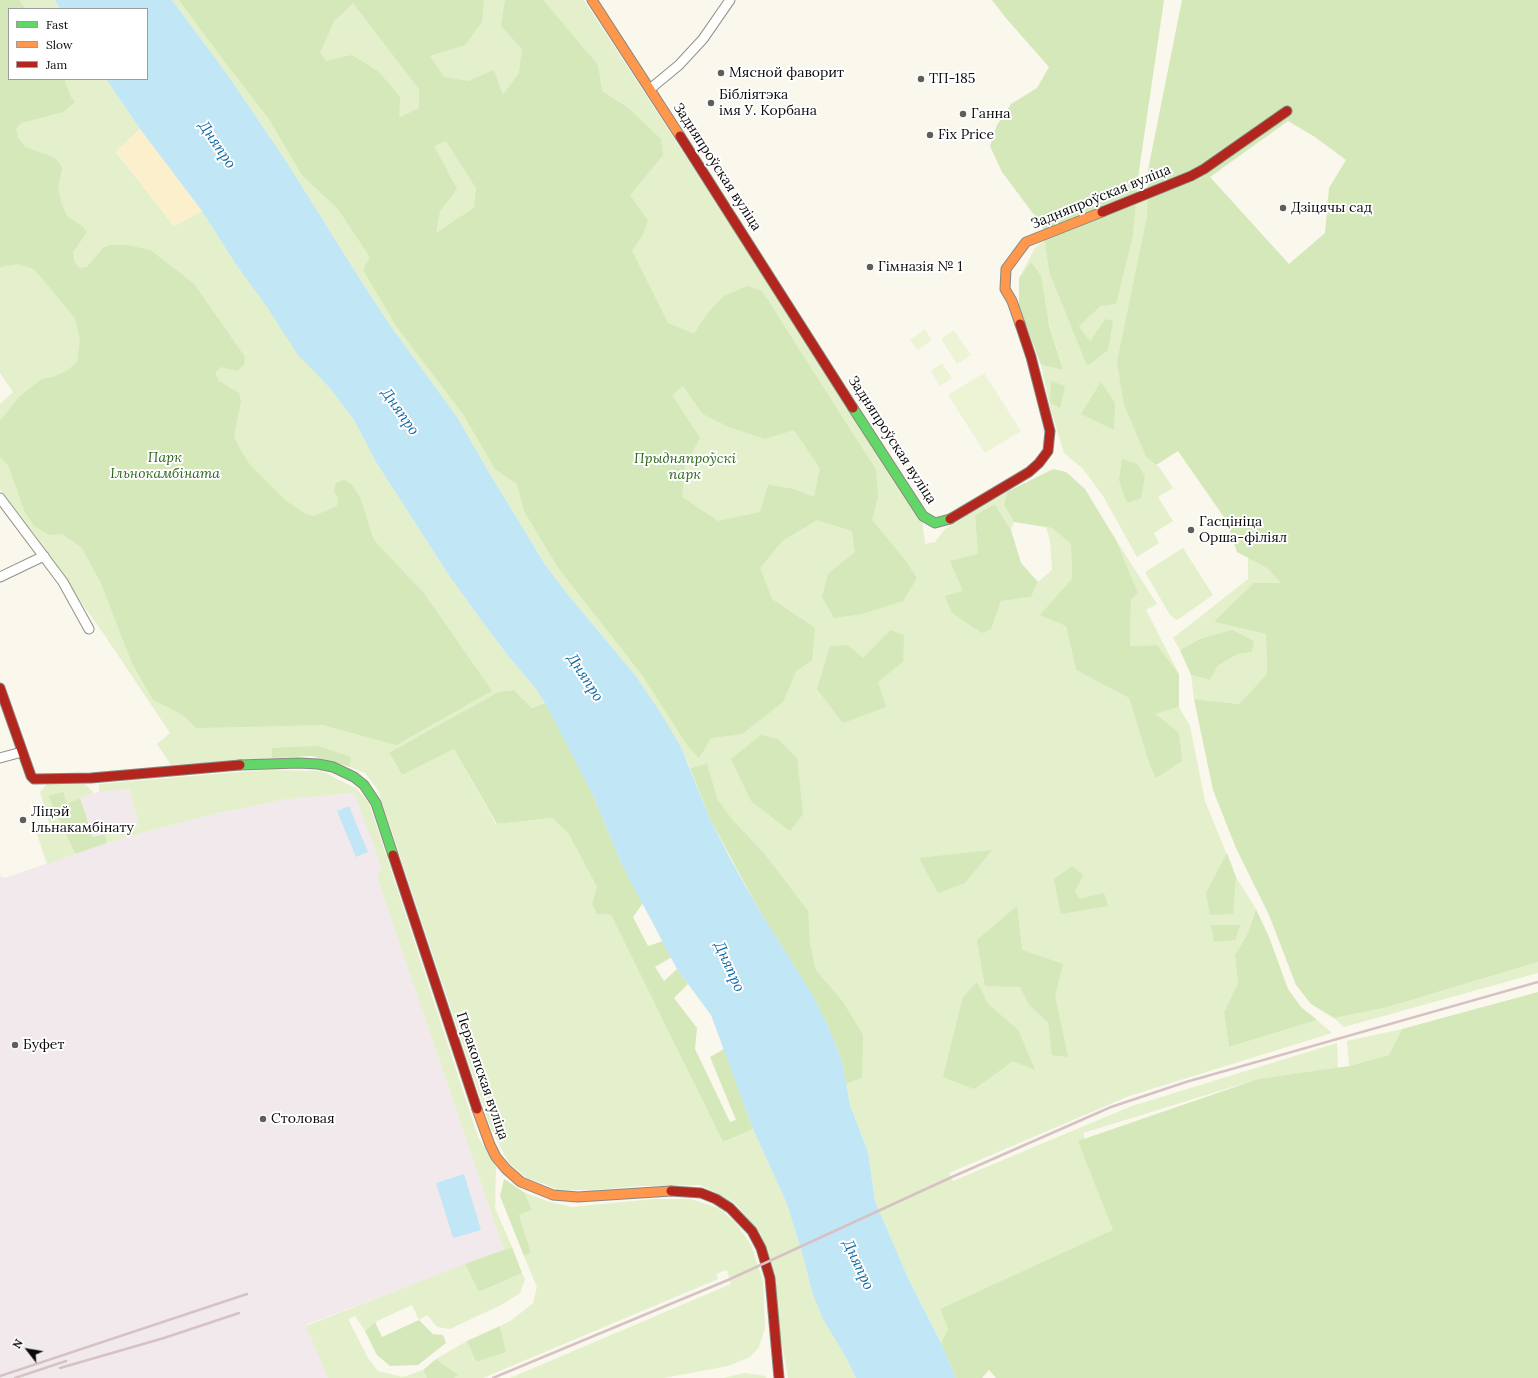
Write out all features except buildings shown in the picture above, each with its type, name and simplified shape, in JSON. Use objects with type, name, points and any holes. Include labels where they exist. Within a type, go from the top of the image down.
[{"type":"street","name":"Задняпроўская вуліца","points":[[592,0],[923,516],[935,523],[949,520],[1029,472],[1048,450],[1050,431],[1031,357],[1012,301],[1005,289],[1006,269],[1026,242],[1191,176],[1204,169],[1287,111]]},
{"type":"street","points":[[650,89],[674,69],[703,39],[730,0]]},
{"type":"street","points":[[0,498],[44,556],[71,595],[89,629]]},
{"type":"street","points":[[0,577],[44,556]]},
{"type":"street","points":[[0,688],[22,752],[0,758]]},
{"type":"street","name":"Перакопская вуліца","points":[[22,752],[31,776],[34,779],[91,778],[244,765],[298,763],[318,764],[333,767],[354,777],[364,785],[376,803],[433,972],[460,1058],[490,1145],[496,1157],[506,1169],[521,1182],[553,1195],[578,1197],[684,1191],[701,1193],[716,1199],[730,1208],[752,1231],[761,1248],[770,1278],[776,1360],[779,1378]]},
{"type":"shaded area","points":[[129,789],[139,825],[93,837],[80,798],[99,792]]},
{"type":"shaded area","points":[[354,793],[383,868],[377,877],[504,1250],[306,1325],[328,1378],[0,1378],[0,876],[5,878],[94,847],[218,813],[287,799]]},
{"type":"green space","points":[[0,0],[55,0],[59,8],[8,8],[8,80],[107,80],[140,129],[116,152],[174,226],[202,211],[235,263],[354,420],[376,462],[448,574],[481,620],[536,689],[545,703],[532,708],[514,690],[498,692],[389,754],[402,775],[454,749],[496,824],[552,818],[568,833],[597,887],[592,904],[597,914],[611,915],[723,1142],[753,1129],[787,1204],[812,1292],[856,1378],[788,1378],[779,1327],[775,1279],[761,1234],[734,1202],[700,1185],[641,1186],[594,1190],[557,1190],[545,1184],[528,1179],[508,1162],[490,1126],[378,790],[365,773],[350,767],[351,757],[272,748],[272,758],[171,765],[157,744],[170,733],[101,630],[0,489],[0,404],[13,392],[0,373]]},
{"type":"green space","name":"Парк Ільнокамбіната","points":[[0,0],[19,0],[24,8],[8,8],[8,80],[64,80],[71,97],[75,102],[63,112],[21,123],[16,129],[18,138],[25,147],[56,159],[61,166],[62,169],[58,186],[61,202],[67,216],[82,226],[87,232],[73,252],[74,261],[79,268],[87,267],[103,248],[110,245],[126,245],[150,250],[194,284],[245,357],[244,365],[237,371],[221,367],[215,373],[219,381],[239,393],[241,401],[234,436],[250,465],[286,501],[306,514],[314,516],[337,506],[338,498],[334,491],[336,483],[344,480],[351,484],[360,497],[373,538],[423,592],[492,691],[396,745],[323,725],[196,728],[183,715],[153,700],[132,663],[101,583],[82,548],[62,534],[50,535],[34,526],[25,512],[8,465],[0,457],[0,421],[20,396],[42,379],[53,377],[68,370],[77,362],[80,340],[75,318],[34,269],[18,264],[0,267]]},
{"type":"green space","points":[[172,0],[584,0],[922,520],[925,544],[935,542],[945,529],[1007,492],[1004,505],[1014,522],[1011,530],[995,504],[975,515],[978,554],[991,628],[1001,601],[1031,597],[1038,582],[1052,570],[1050,541],[1046,527],[1052,528],[1071,544],[1072,579],[1066,626],[1076,670],[1129,698],[1150,766],[1156,778],[1154,714],[1179,707],[1190,726],[1205,801],[1236,877],[1256,909],[1248,933],[1235,955],[1238,983],[1224,1012],[1229,1047],[1317,1020],[1332,1033],[1129,1096],[949,1173],[953,1181],[1132,1106],[1337,1043],[1338,1068],[1258,1079],[1083,1133],[1113,1231],[940,1309],[948,1329],[941,1343],[908,1278],[875,1201],[868,1152],[850,1105],[846,1084],[862,1078],[841,999],[816,970],[810,943],[807,911],[764,853],[732,819],[718,800],[707,765],[690,768],[681,747],[635,675],[569,596],[544,563],[457,417],[392,328],[286,161],[227,74]],"holes":[[[890,630],[903,662],[878,682],[863,659]]]},
{"type":"green space","name":"Прыдняпроўскі парк","points":[[179,0],[484,0],[482,22],[465,45],[430,56],[444,77],[468,81],[494,70],[503,95],[519,73],[522,49],[501,26],[505,0],[543,0],[598,65],[602,91],[628,108],[661,139],[663,155],[630,195],[648,221],[643,234],[632,251],[668,323],[694,334],[707,314],[724,296],[747,286],[762,291],[876,470],[878,497],[872,520],[905,560],[917,578],[903,601],[862,614],[834,618],[822,597],[828,574],[855,552],[852,531],[817,520],[782,541],[760,568],[772,599],[815,628],[812,660],[796,671],[783,702],[742,734],[711,738],[699,758],[687,745],[643,676],[559,569],[524,511],[517,484],[495,469],[463,414],[397,327],[363,270],[370,257],[338,209],[302,175],[269,119]],"holes":[[[353,3],[419,89],[419,108],[399,118],[400,97],[379,72],[352,55],[326,61],[320,53],[334,21]],[[446,141],[476,188],[474,208],[436,233],[440,211],[457,189],[434,146]],[[683,386],[703,414],[729,427],[765,439],[794,430],[820,468],[814,497],[794,489],[768,485],[760,512],[718,521],[682,497],[685,465],[700,438],[672,395]]]},
{"type":"green space","points":[[992,0],[1164,0],[1139,171],[1133,235],[1116,304],[1101,306],[1079,326],[1090,341],[1105,319],[1113,321],[1108,350],[1087,366],[1049,272],[1043,227],[1002,172],[990,146],[997,125],[1011,104],[1037,88],[1049,67]]},
{"type":"green space","points":[[1182,0],[1538,0],[1538,962],[1384,1008],[1334,1018],[1311,1004],[1296,985],[1269,915],[1236,848],[1213,790],[1194,699],[1239,704],[1267,674],[1266,634],[1214,622],[1254,583],[1281,583],[1267,568],[1237,552],[1226,520],[1178,451],[1156,465],[1146,457],[1124,405],[1117,362],[1147,217],[1148,170]],"holes":[[[1288,121],[1315,137],[1346,160],[1329,188],[1325,233],[1289,264],[1210,177]]]},
{"type":"green space","points":[[1147,199],[1147,217],[1124,405],[1146,457],[1159,467],[1173,488],[1158,497],[1173,521],[1154,533],[1159,543],[1137,557],[1103,496],[1083,469],[1064,453],[1050,407],[1041,365],[1063,370],[1031,262],[1019,278],[1035,248],[1045,240],[1049,272],[1087,366],[1105,319],[1090,341],[1079,326],[1101,306],[1133,235],[1136,202]]},
{"type":"green space","points":[[1031,262],[1041,276],[1049,325],[1063,370],[1041,365],[1019,306],[1019,278]]},
{"type":"green space","points":[[925,329],[932,340],[917,350],[910,340]]},
{"type":"green space","points":[[954,330],[971,355],[957,364],[941,339]]},
{"type":"green space","points":[[942,363],[952,378],[940,386],[931,371]]},
{"type":"green space","points":[[984,373],[1021,431],[985,453],[948,395]]},
{"type":"green space","points":[[1051,381],[1065,386],[1060,408],[1050,403]]},
{"type":"green space","points":[[1101,382],[1115,403],[1114,430],[1081,414]]},
{"type":"green space","points":[[1122,459],[1137,464],[1145,476],[1141,498],[1127,503],[1119,480]]},
{"type":"green space","points":[[1053,469],[1066,472],[1085,489],[1116,540],[1138,593],[1131,600],[1130,646],[1157,645],[1179,674],[1179,707],[1155,714],[1179,733],[1182,761],[1156,778],[1150,766],[1129,698],[1076,670],[1066,626],[1040,615],[1072,579],[1071,544],[1052,528],[1014,522],[1004,505],[1007,492]]},
{"type":"green space","points":[[995,504],[1011,530],[1021,563],[1038,582],[1031,597],[1001,601],[991,629],[982,633],[952,613],[945,596],[963,591],[950,561],[978,554],[975,515]]},
{"type":"green space","points":[[1116,540],[1157,604],[1146,610],[1179,674],[1157,645],[1130,646],[1131,600],[1138,593]]},
{"type":"green space","points":[[1183,548],[1213,595],[1177,620],[1170,615],[1145,572]]},
{"type":"green space","points":[[1248,557],[1267,568],[1281,583],[1214,622],[1266,634],[1267,674],[1239,704],[1194,699],[1191,675],[1210,680],[1217,665],[1238,654],[1252,652],[1200,639],[1180,650],[1173,638],[1248,579]]},
{"type":"green space","points":[[890,630],[904,635],[903,662],[878,682],[886,707],[843,723],[817,689],[830,646],[847,645],[863,658]]},
{"type":"green space","points":[[1232,630],[1254,641],[1252,652],[1238,654],[1218,665],[1210,680],[1191,675],[1180,650],[1200,639]]},
{"type":"green space","points":[[514,690],[532,708],[545,703],[561,731],[592,793],[621,863],[643,903],[633,917],[648,946],[663,941],[672,957],[655,967],[664,981],[677,969],[688,984],[674,998],[697,1028],[695,1049],[730,1122],[736,1120],[710,1057],[724,1049],[753,1129],[723,1142],[611,915],[597,914],[592,904],[597,887],[568,833],[552,818],[497,824],[454,749],[402,775],[389,753],[498,692]]},
{"type":"green space","points":[[761,735],[778,739],[797,758],[803,814],[790,831],[751,801],[731,759]]},
{"type":"green space","points":[[318,746],[351,757],[350,767],[312,756],[272,758],[272,748]]},
{"type":"green space","points":[[707,764],[718,800],[732,819],[764,853],[808,911],[810,943],[816,970],[841,999],[863,1035],[862,1078],[846,1084],[842,1061],[828,1026],[812,994],[759,910],[710,819],[690,768]]},
{"type":"green space","points":[[264,770],[322,771],[357,789],[369,803],[478,1137],[496,1167],[495,1208],[512,1247],[504,1250],[377,877],[382,868],[354,793],[287,799],[218,813],[107,843],[105,834],[139,825],[129,789],[99,792],[99,784]]},
{"type":"green space","points":[[47,784],[85,784],[94,793],[67,804],[48,796],[75,854],[47,864],[37,834],[51,829],[40,792]]},
{"type":"green space","points":[[63,792],[67,804],[80,798],[93,837],[105,834],[107,843],[75,854],[48,796]]},
{"type":"green space","points":[[992,850],[965,883],[938,893],[919,858]]},
{"type":"green space","points":[[1227,853],[1236,877],[1233,914],[1210,915],[1206,893]]},
{"type":"green space","points":[[1072,866],[1083,875],[1075,891],[1079,899],[1104,893],[1108,906],[1061,914],[1054,879]]},
{"type":"green space","points":[[1017,906],[1022,950],[1063,964],[1055,996],[1068,1057],[1052,1055],[1048,1022],[1029,1005],[1020,987],[985,986],[977,940]]},
{"type":"green space","points":[[1256,909],[1269,937],[1288,989],[1301,1007],[1317,1020],[1229,1047],[1224,1012],[1238,983],[1235,955],[1248,933]]},
{"type":"green space","points":[[1211,925],[1240,925],[1235,940],[1214,942]]},
{"type":"green space","points":[[1538,962],[1538,973],[1344,1027],[1334,1018],[1384,1008]]},
{"type":"green space","points":[[977,982],[988,1004],[1018,1030],[1035,1070],[1013,1061],[974,1089],[943,1077],[963,997]]},
{"type":"green space","points":[[1538,992],[1538,1378],[996,1378],[989,1370],[982,1378],[956,1378],[941,1343],[948,1329],[940,1309],[1113,1230],[1078,1141],[1258,1079],[1349,1066],[1389,1055],[1402,1029]]},
{"type":"green space","points":[[1402,1029],[1389,1055],[1349,1066],[1347,1041]]},
{"type":"green space","points":[[504,1179],[525,1193],[532,1209],[519,1215],[531,1253],[524,1256],[500,1196]]},
{"type":"green space","points":[[525,1193],[550,1202],[572,1207],[653,1199],[691,1199],[718,1208],[735,1222],[751,1245],[763,1281],[765,1328],[759,1347],[750,1357],[728,1366],[664,1378],[510,1378],[731,1284],[727,1270],[716,1274],[718,1279],[483,1378],[454,1378],[457,1375],[436,1359],[467,1341],[476,1362],[506,1352],[500,1326],[512,1320],[533,1303],[537,1287],[524,1256],[531,1253],[519,1215],[532,1208]]},
{"type":"green space","points":[[512,1247],[522,1273],[479,1292],[465,1264]]},
{"type":"green space","points":[[465,1264],[479,1292],[522,1273],[525,1279],[520,1293],[503,1304],[450,1329],[437,1327],[427,1315],[419,1320],[412,1305],[375,1322],[365,1331],[355,1316],[348,1319],[368,1358],[378,1371],[403,1377],[423,1370],[427,1378],[328,1378],[306,1326]]},
{"type":"green space","points":[[419,1320],[433,1334],[443,1335],[446,1343],[418,1365],[390,1366],[377,1355],[365,1331],[375,1322],[382,1337]]},
{"type":"green space","points":[[500,1326],[506,1352],[476,1362],[467,1341]]},
{"type":"green space","points":[[436,1359],[458,1375],[454,1378],[427,1378],[423,1370]]},
{"type":"green space","points":[[745,1373],[765,1376],[766,1378],[723,1378]]},
{"type":"sand","points":[[140,129],[202,211],[174,226],[116,151]]},
{"type":"water","name":"Дняпро","points":[[55,0],[172,0],[227,74],[286,161],[392,328],[457,417],[544,563],[569,596],[635,675],[660,712],[681,747],[710,819],[731,860],[759,910],[812,994],[828,1026],[842,1061],[850,1105],[868,1152],[875,1201],[908,1278],[941,1343],[956,1378],[856,1378],[847,1359],[823,1319],[812,1292],[787,1204],[753,1129],[711,1015],[677,969],[621,863],[592,793],[545,703],[536,689],[481,620],[448,574],[376,462],[354,420],[329,387],[298,355],[267,307],[235,263],[202,211],[140,129],[107,80],[148,80],[148,8],[59,8]]},
{"type":"water","points":[[349,806],[368,852],[356,857],[337,811]]},
{"type":"water","points":[[464,1174],[481,1230],[453,1238],[436,1183]]},
{"type":"railway","points":[[493,1378],[728,1280],[952,1177],[1111,1107],[1186,1082],[1538,982]]},
{"type":"railway","points":[[0,1376],[247,1294]]},
{"type":"railway","points":[[60,1368],[164,1338],[239,1313]]},
{"type":"railway","points":[[15,1378],[66,1361]]},
{"type":"traffic: fast","points":[[853,408],[923,516],[935,523],[950,519]]},
{"type":"traffic: fast","points":[[240,765],[298,763],[318,764],[333,767],[354,777],[364,785],[376,803],[393,855]]},
{"type":"traffic: slow","points":[[592,0],[680,136]]},
{"type":"traffic: slow","points":[[1020,324],[1012,301],[1005,289],[1006,269],[1026,242],[1102,212]]},
{"type":"traffic: slow","points":[[477,1109],[496,1157],[506,1169],[521,1182],[553,1195],[578,1197],[671,1191]]},
{"type":"traffic: jam","points":[[1102,212],[1191,176],[1204,169],[1287,111]]},
{"type":"traffic: jam","points":[[680,136],[853,408]]},
{"type":"traffic: jam","points":[[950,519],[1029,472],[1039,463],[1048,451],[1050,431],[1031,357],[1020,324]]},
{"type":"traffic: jam","points":[[0,688],[31,776],[34,779],[91,778],[240,765]]},
{"type":"traffic: jam","points":[[393,855],[477,1109]]},
{"type":"traffic: jam","points":[[671,1191],[701,1193],[716,1199],[730,1208],[752,1231],[761,1248],[770,1278],[779,1378]]},
{"type":"place","name":"Мясной фаворит","points":[[721,73]]},
{"type":"place","name":"ТП-185","points":[[921,79]]},
{"type":"place","name":"Бібліятэка імя У. Корбана","points":[[711,103]]},
{"type":"place","name":"Ганна","points":[[963,114]]},
{"type":"place","name":"Fix Price","points":[[930,135]]},
{"type":"place","name":"Дзіцячы сад","points":[[1283,208]]},
{"type":"place","name":"Гімназія № 1","points":[[870,267]]},
{"type":"place","name":"Гасцініца Орша-філіял","points":[[1191,530]]},
{"type":"place","name":"Ліцэй Ільнакамбінату","points":[[23,820]]},
{"type":"place","name":"Буфет","points":[[15,1045]]},
{"type":"place","name":"Столовая","points":[[263,1119]]}]
